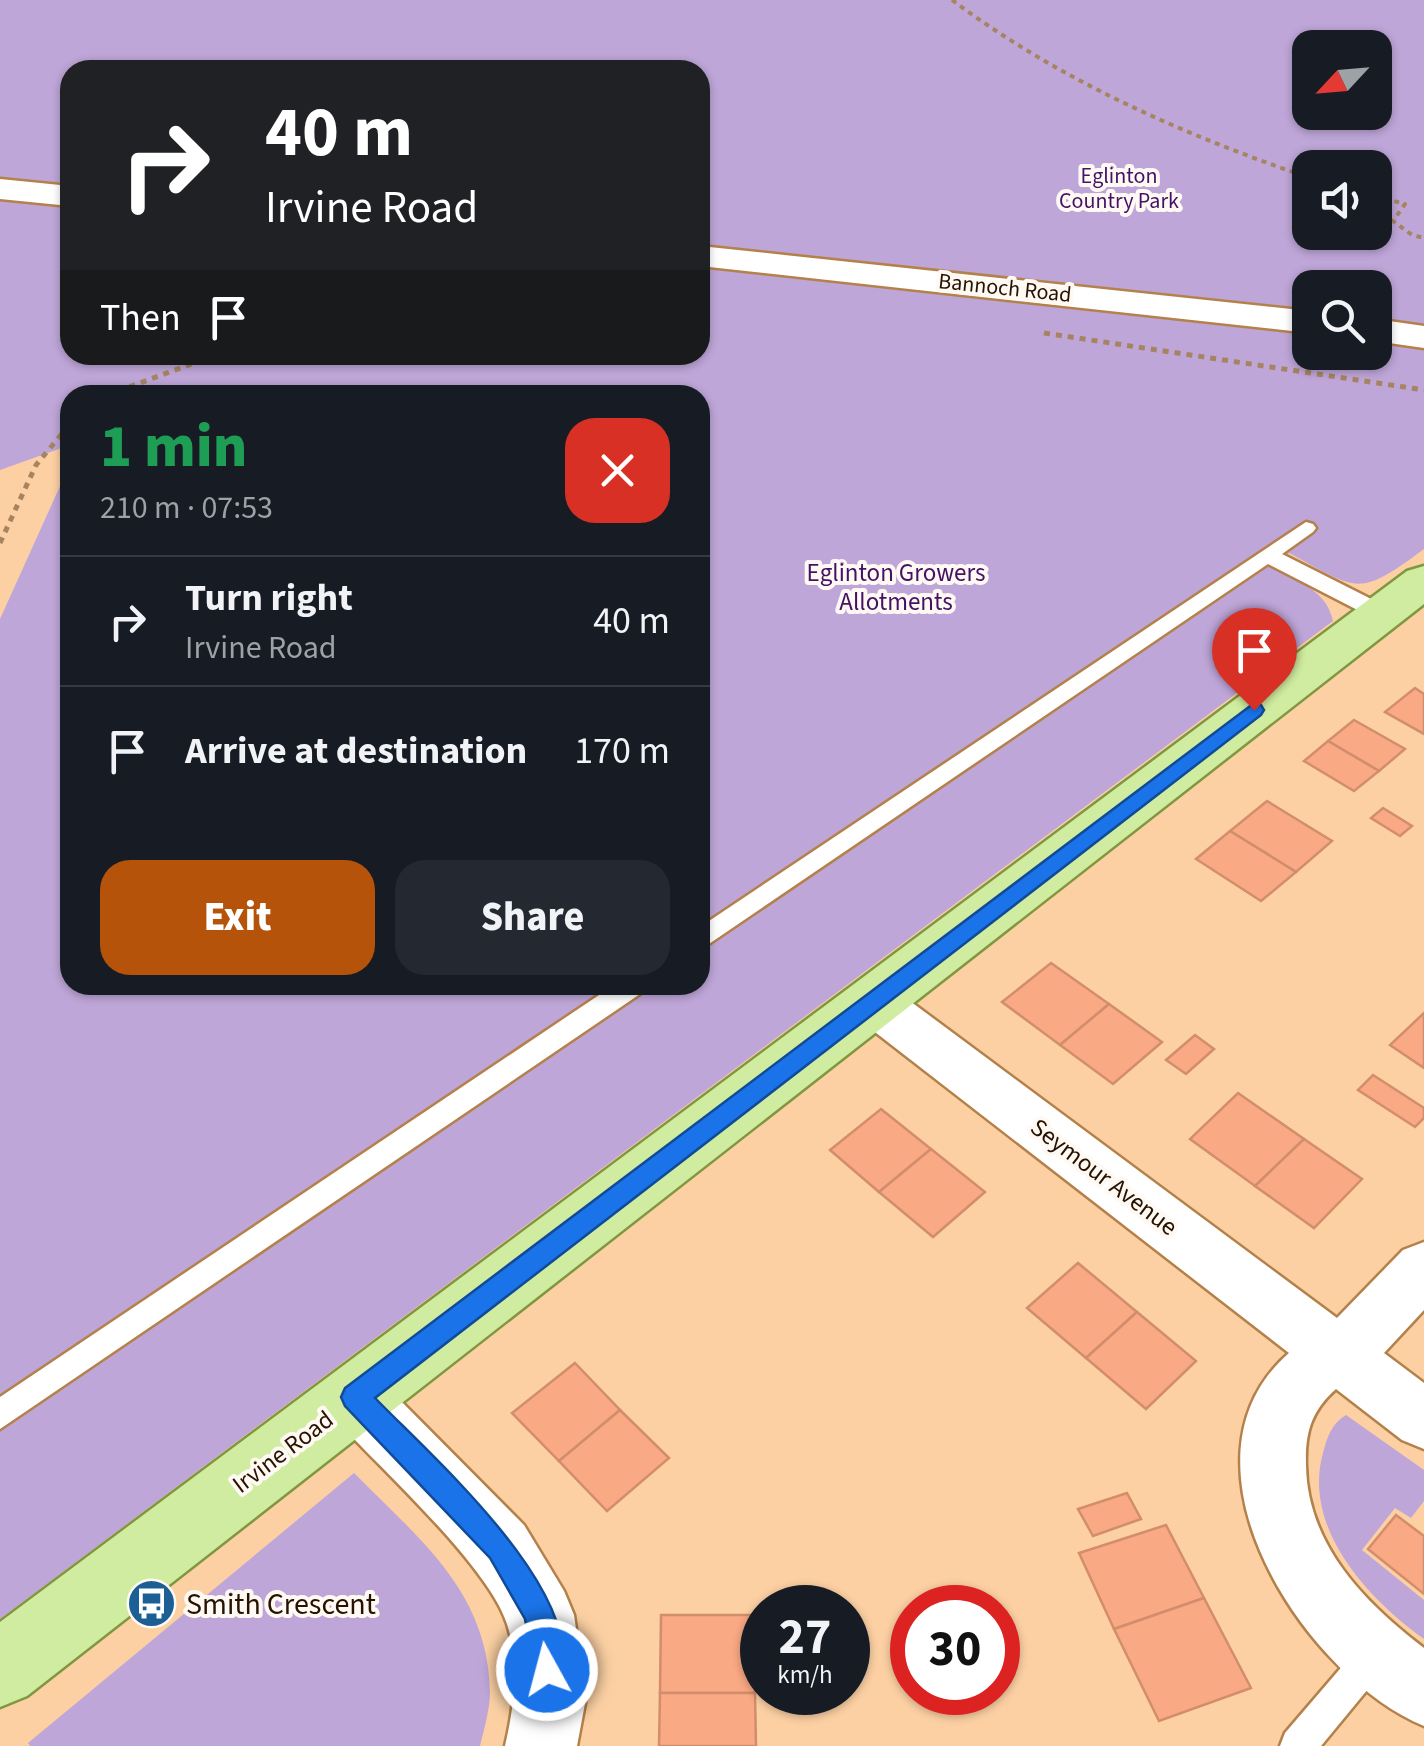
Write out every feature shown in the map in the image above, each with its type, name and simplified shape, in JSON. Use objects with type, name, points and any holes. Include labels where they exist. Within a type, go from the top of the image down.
[{"type":"main road","name":"Irvine Road","points":[[0,1669],[1402,597]]},
{"type":"street","points":[[0,190],[60,195]]},
{"type":"street","name":"Bannoch Road","points":[[710,257],[1292,320]]},
{"type":"street","points":[[1392,332],[1424,336]]},
{"type":"street","name":"Seymour Avenue","points":[[872,1001],[1424,1420]]},
{"type":"street","points":[[1400,1672],[1332,1610],[1300,1560],[1281,1515],[1273,1469],[1276,1423],[1290,1395],[1308,1372],[1358,1339],[1424,1268]]},
{"type":"street","points":[[355,1397],[500,1548],[540,1615],[551,1698],[541,1746]]},
{"type":"lane","points":[[710,932],[1306,528]]},
{"type":"lane","points":[[1268,555],[1402,597]]},
{"type":"lane","points":[[0,1416],[619,995]]},
{"type":"lane","points":[[1298,1746],[1400,1672]]},
{"type":"path","points":[[952,0],[1016,46],[1072,79],[1235,151],[1292,172]]},
{"type":"path","points":[[1392,201],[1405,204],[1393,220],[1412,235],[1424,238]]},
{"type":"path","points":[[1030,330],[1424,390]]},
{"type":"path","points":[[134,385],[189,365]]},
{"type":"path","points":[[0,544],[36,465],[60,436]]},
{"type":"green space","points":[[0,0],[1424,0],[1424,549],[1385,576],[1358,584],[1330,575],[1289,553],[1272,565],[1317,594],[1333,621],[0,1619],[0,619],[60,486],[60,995],[710,995],[710,385],[60,385],[60,449],[0,470]]},
{"type":"green space","points":[[1346,1415],[1424,1470],[1424,1501],[1411,1518],[1395,1508],[1362,1550],[1424,1600],[1424,1639],[1362,1582],[1331,1534],[1322,1508],[1319,1481],[1328,1436]]},
{"type":"green space","points":[[354,1473],[446,1569],[477,1624],[490,1692],[480,1746],[30,1746],[28,1743]]},
{"type":"building","points":[[1415,688],[1424,694],[1424,734],[1385,712]]},
{"type":"building","points":[[1354,720],[1405,749],[1379,771],[1328,741]]},
{"type":"building","points":[[1328,741],[1379,771],[1354,791],[1304,761]]},
{"type":"building","points":[[1267,801],[1332,841],[1296,872],[1230,831]]},
{"type":"building","points":[[1383,808],[1412,826],[1400,836],[1371,818]]},
{"type":"building","points":[[1230,831],[1296,872],[1261,901],[1196,859]]},
{"type":"building","points":[[1051,963],[1109,1004],[1060,1045],[1002,1002]]},
{"type":"building","points":[[1109,1004],[1162,1042],[1113,1084],[1060,1045]]},
{"type":"building","points":[[1424,1013],[1424,1068],[1390,1045]]},
{"type":"building","points":[[1195,1035],[1214,1049],[1186,1074],[1166,1060]]},
{"type":"building","points":[[1373,1075],[1424,1108],[1424,1118],[1415,1127],[1358,1090]]},
{"type":"building","points":[[1238,1093],[1304,1139],[1255,1186],[1190,1139]]},
{"type":"building","points":[[881,1109],[931,1149],[879,1192],[830,1150]]},
{"type":"building","points":[[1304,1139],[1362,1179],[1314,1228],[1255,1186]]},
{"type":"building","points":[[931,1149],[985,1192],[933,1237],[879,1192]]},
{"type":"building","points":[[1078,1263],[1137,1312],[1086,1358],[1027,1308]]},
{"type":"building","points":[[1137,1312],[1196,1361],[1146,1409],[1086,1358]]},
{"type":"building","points":[[575,1363],[620,1410],[559,1461],[512,1413]]},
{"type":"building","points":[[620,1410],[669,1458],[607,1511],[559,1461]]},
{"type":"building","points":[[1127,1493],[1141,1519],[1093,1536],[1078,1509]]},
{"type":"building","points":[[1396,1515],[1424,1536],[1424,1594],[1368,1549]]},
{"type":"building","points":[[1166,1525],[1204,1598],[1114,1629],[1079,1553]]},
{"type":"building","points":[[1204,1598],[1251,1688],[1159,1721],[1114,1629]]},
{"type":"building","points":[[661,1615],[740,1615],[740,1693],[660,1693]]},
{"type":"building","points":[[660,1693],[740,1693],[740,1715],[755,1715],[756,1746],[659,1746]]},
{"type":"place","name":"Smith Crescent","points":[[151,1604]]},
{"type":"route","points":[[547,1670],[540,1615],[500,1548],[355,1397],[1254,710]]},
{"type":"park label","name":"Eglinton Country Park","points":[[1119,189]]},
{"type":"park label","name":"Eglinton Growers Allotments","points":[[896,588]]}]
